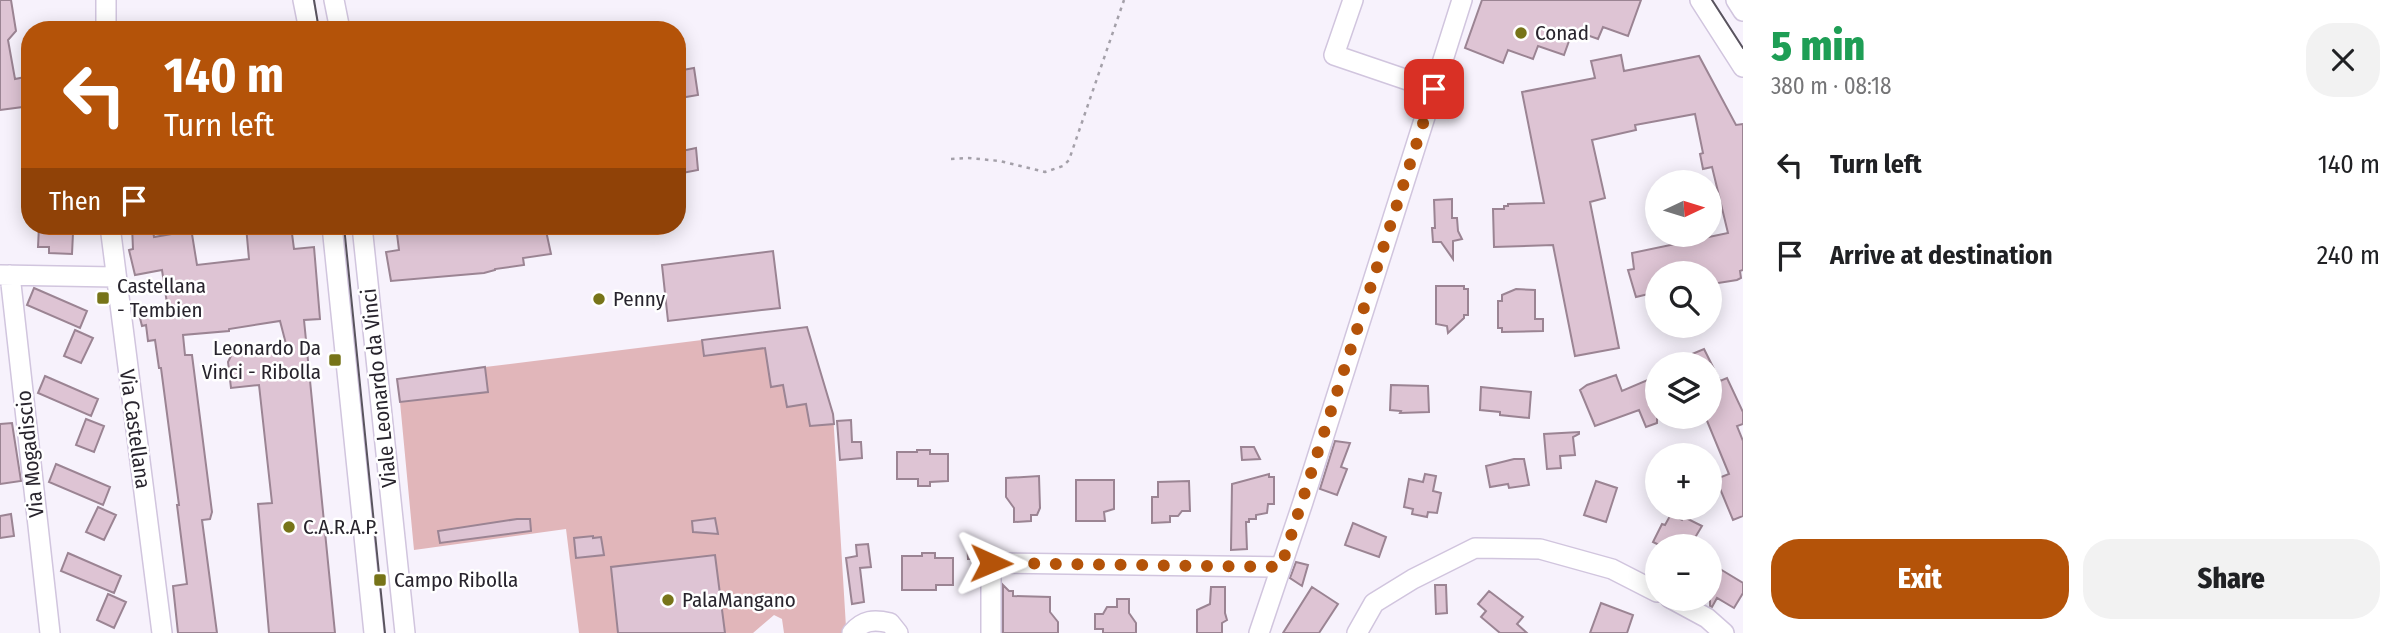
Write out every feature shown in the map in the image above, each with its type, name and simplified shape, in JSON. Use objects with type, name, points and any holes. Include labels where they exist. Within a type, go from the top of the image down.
[{"type":"street","points":[[106,0],[106,21]]},
{"type":"street","points":[[303,0],[307,21]]},
{"type":"street","points":[[334,0],[338,21]]},
{"type":"street","points":[[1353,0],[1334,55],[1434,89]]},
{"type":"street","points":[[1259,633],[1462,0]]},
{"type":"street","points":[[1700,0],[1743,67]]},
{"type":"street","points":[[1736,0],[1743,12]]},
{"type":"street","name":"Via Castellana","points":[[111,235],[162,633]]},
{"type":"street","name":"Viale Leonardo da Vinci","points":[[333,235],[374,633]]},
{"type":"street","name":"Viale Leonardo da Vinci","points":[[363,235],[405,633]]},
{"type":"street","points":[[5,275],[115,277]]},
{"type":"street","name":"Via Mogadiscio","points":[[5,275],[50,633]]},
{"type":"street","points":[[1357,633],[1374,603],[1413,579],[1475,548],[1540,549],[1612,569],[1645,586]]},
{"type":"street","points":[[991,633],[991,563],[1281,567]]},
{"type":"street","points":[[1694,611],[1724,633]]},
{"type":"street","points":[[852,633],[860,624],[875,620],[890,623],[898,633]]},
{"type":"path","points":[[951,159],[1000,161],[1045,172],[1063,166],[1069,160],[1124,0]]},
{"type":"shaded area","points":[[807,327],[833,413],[846,627],[842,633],[784,633],[782,619],[774,615],[753,633],[579,633],[566,529],[414,550],[400,402],[488,392],[485,367]]},
{"type":"building","points":[[0,0],[11,0],[16,31],[8,40],[15,79],[21,78],[21,107],[0,110]]},
{"type":"building","name":"Conad","points":[[1482,0],[1641,0],[1628,36],[1603,27],[1598,39],[1573,30],[1564,55],[1538,46],[1533,59],[1508,50],[1503,63],[1465,48]]},
{"type":"building","points":[[1621,55],[1624,71],[1699,56],[1736,125],[1743,124],[1743,270],[1740,271],[1741,278],[1722,282],[1722,261],[1645,261],[1645,295],[1636,297],[1628,270],[1634,269],[1632,253],[1661,247],[1722,247],[1722,234],[1728,233],[1722,208],[1722,170],[1713,170],[1712,167],[1703,169],[1700,154],[1703,153],[1695,114],[1635,125],[1636,130],[1592,140],[1605,198],[1590,202],[1619,348],[1575,356],[1553,245],[1494,247],[1493,209],[1504,209],[1508,204],[1544,203],[1522,92],[1595,78],[1591,61]]},
{"type":"building","points":[[694,68],[698,95],[686,97],[686,69]]},
{"type":"building","points":[[696,148],[698,170],[686,172],[686,150]]},
{"type":"building","points":[[1452,199],[1452,218],[1457,218],[1462,239],[1453,241],[1453,259],[1441,242],[1433,242],[1432,228],[1435,228],[1434,200]]},
{"type":"building","points":[[39,235],[73,235],[72,254],[49,253],[49,247],[38,247]]},
{"type":"building","points":[[132,235],[192,235],[197,265],[249,259],[247,235],[292,235],[294,249],[314,247],[320,319],[304,320],[335,633],[269,633],[258,504],[272,503],[259,385],[231,388],[228,362],[237,349],[286,344],[280,321],[229,331],[183,335],[185,355],[192,355],[212,512],[210,519],[202,520],[217,633],[178,633],[173,586],[187,584],[179,505],[161,368],[155,340],[148,341],[146,325],[142,326],[139,314],[168,310],[162,270],[135,275],[129,250],[133,249]]},
{"type":"building","points":[[397,235],[547,235],[551,254],[523,258],[524,265],[484,273],[391,281],[386,252],[399,250]]},
{"type":"building","points":[[773,251],[780,308],[668,321],[662,265]]},
{"type":"building","points":[[1436,286],[1464,286],[1464,289],[1468,289],[1468,315],[1464,315],[1448,333],[1447,326],[1436,324]]},
{"type":"building","points":[[34,288],[87,311],[80,328],[27,305]]},
{"type":"building","points":[[1516,289],[1535,290],[1535,319],[1543,319],[1543,331],[1502,332],[1502,328],[1498,328],[1498,301],[1502,301],[1502,295]]},
{"type":"building","points":[[807,327],[834,424],[810,426],[806,404],[787,407],[783,385],[771,387],[765,348],[704,356],[702,340]]},
{"type":"building","points":[[75,330],[93,338],[81,363],[64,356]]},
{"type":"building","points":[[485,367],[488,392],[400,402],[397,379]]},
{"type":"building","points":[[1616,375],[1622,391],[1645,381],[1645,425],[1639,410],[1595,426],[1580,390]]},
{"type":"building","points":[[45,376],[98,399],[91,416],[38,393]]},
{"type":"building","points":[[1727,378],[1743,412],[1743,424],[1737,426],[1743,441],[1743,516],[1733,520],[1722,493],[1722,477],[1729,474],[1722,457],[1722,443],[1716,443],[1710,429],[1722,429],[1722,380]]},
{"type":"building","points":[[1391,385],[1428,386],[1429,412],[1400,413],[1401,411],[1390,410]]},
{"type":"building","points":[[1481,387],[1531,392],[1529,418],[1480,410]]},
{"type":"building","points":[[86,419],[104,426],[94,452],[76,445]]},
{"type":"building","points":[[851,420],[852,442],[861,442],[862,458],[840,460],[837,421]]},
{"type":"building","points":[[12,423],[21,481],[0,484],[0,424]]},
{"type":"building","points":[[1579,432],[1573,437],[1575,455],[1560,456],[1561,468],[1547,469],[1544,434]]},
{"type":"building","points":[[1335,441],[1350,443],[1341,467],[1347,469],[1337,495],[1320,489]]},
{"type":"building","points":[[1241,447],[1254,447],[1260,459],[1242,460]]},
{"type":"building","points":[[930,450],[930,454],[948,454],[948,481],[918,486],[918,479],[897,479],[897,452]]},
{"type":"building","points":[[1524,459],[1529,485],[1490,487],[1486,466]]},
{"type":"building","points":[[56,464],[110,487],[103,505],[49,482]]},
{"type":"building","points":[[1269,474],[1269,477],[1274,477],[1274,504],[1268,504],[1267,513],[1256,515],[1256,519],[1246,522],[1247,549],[1231,550],[1232,484]]},
{"type":"building","points":[[1425,474],[1436,476],[1433,491],[1441,493],[1437,513],[1428,512],[1427,517],[1412,514],[1413,509],[1404,507],[1409,479],[1423,482]]},
{"type":"building","points":[[1039,476],[1040,508],[1037,515],[1031,515],[1031,521],[1014,522],[1014,508],[1006,497],[1006,478]]},
{"type":"building","points":[[1076,480],[1114,480],[1114,509],[1104,512],[1105,521],[1076,521]]},
{"type":"building","points":[[1189,481],[1190,511],[1170,516],[1170,522],[1152,523],[1152,497],[1158,497],[1158,482]]},
{"type":"building","points":[[1596,481],[1617,488],[1606,522],[1584,515]]},
{"type":"building","points":[[98,507],[116,515],[104,540],[86,532]]},
{"type":"building","points":[[11,514],[14,536],[0,538],[0,516]]},
{"type":"building","points":[[715,518],[718,534],[693,532],[692,521]]},
{"type":"building","points":[[530,519],[531,531],[440,543],[438,531]]},
{"type":"building","points":[[1668,520],[1690,520],[1702,526],[1697,534],[1657,534],[1662,524],[1665,525]]},
{"type":"building","points":[[1353,523],[1386,537],[1379,557],[1345,545]]},
{"type":"building","points":[[601,537],[604,555],[576,558],[574,538]]},
{"type":"building","points":[[967,541],[979,541],[979,559],[968,559]]},
{"type":"building","points":[[868,544],[871,567],[860,568],[864,602],[852,604],[846,558],[857,556],[856,545]]},
{"type":"building","points":[[68,553],[121,576],[114,593],[61,571]]},
{"type":"building","points":[[922,553],[935,553],[935,558],[953,558],[953,585],[936,585],[936,590],[902,590],[902,556],[922,556]]},
{"type":"building","name":"PalaMangano","points":[[715,555],[725,633],[618,633],[611,567]]},
{"type":"building","points":[[1296,562],[1308,565],[1302,586],[1290,578]]},
{"type":"building","points":[[1722,570],[1743,583],[1743,593],[1734,608],[1722,601]]},
{"type":"building","points":[[1003,585],[1013,591],[1013,596],[1050,597],[1050,612],[1058,622],[1058,633],[1003,633]]},
{"type":"building","points":[[1435,585],[1446,585],[1447,613],[1436,614]]},
{"type":"building","points":[[1211,587],[1225,587],[1227,620],[1222,623],[1222,633],[1197,633],[1197,610],[1210,604]]},
{"type":"building","points":[[1312,587],[1338,604],[1319,633],[1283,633]]},
{"type":"building","points":[[1489,591],[1523,617],[1517,624],[1527,633],[1500,633],[1481,617],[1486,611],[1478,604]]},
{"type":"building","points":[[108,594],[126,602],[114,628],[97,620]]},
{"type":"building","points":[[1117,599],[1129,599],[1129,613],[1136,623],[1136,633],[1103,633],[1103,629],[1095,629],[1095,614],[1103,614],[1107,607],[1117,607]]},
{"type":"building","points":[[1601,603],[1633,615],[1627,633],[1590,633]]},
{"type":"tram line","points":[[314,0],[318,21]]},
{"type":"tram line","points":[[1712,0],[1743,48]]},
{"type":"tram line","points":[[345,235],[385,633]]},
{"type":"place","name":"Conad","points":[[1521,33]]},
{"type":"place","name":"Castellana - Tembien","points":[[103,298]]},
{"type":"place","name":"Penny","points":[[599,299]]},
{"type":"place","name":"Leonardo Da Vinci - Ribolla","points":[[335,360]]},
{"type":"place","name":"C.A.R.A.P.","points":[[289,527]]},
{"type":"place","name":"Campo Ribolla","points":[[380,580]]},
{"type":"place","name":"PalaMangano","points":[[668,600]]},
{"type":"route","points":[[991,563],[1281,567],[1434,89]]}]
